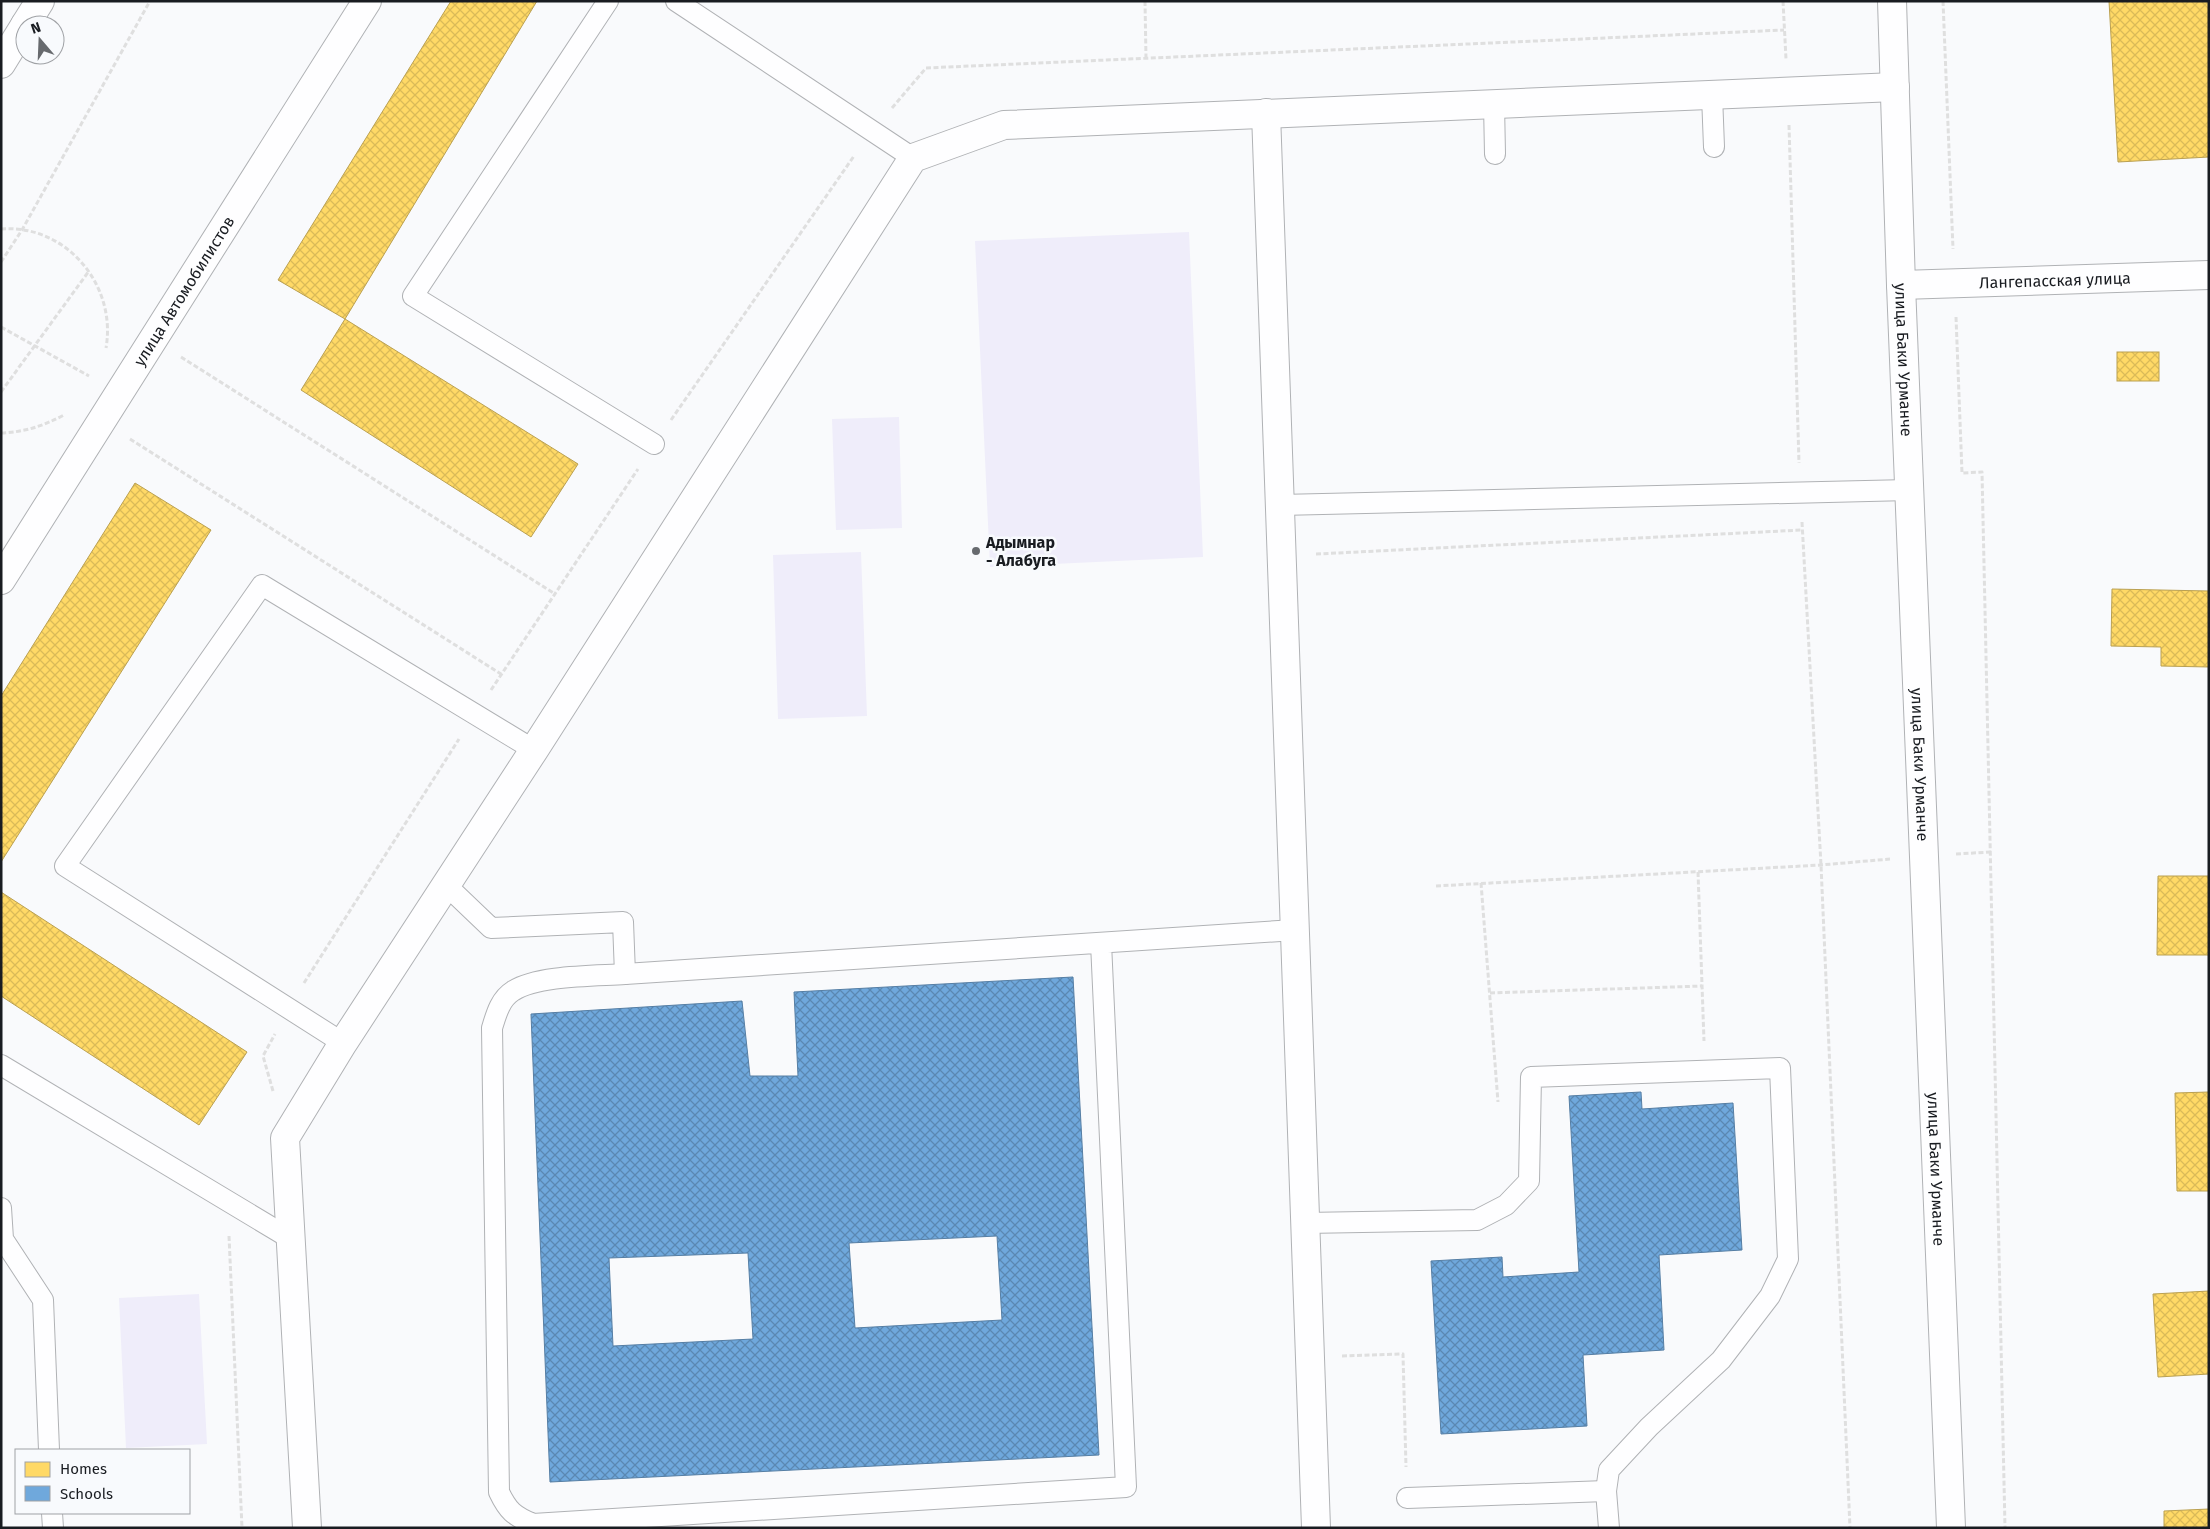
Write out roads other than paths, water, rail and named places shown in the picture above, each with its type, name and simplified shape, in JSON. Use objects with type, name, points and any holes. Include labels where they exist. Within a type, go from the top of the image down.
[{"type":"street","points":[[31,15],[40,1]]},
{"type":"street","name":"улица Автомобилистов","points":[[1,580],[367,1]]},
{"type":"street","name":"улица Баки Урманче","points":[[1892,1],[1901,285],[1951,1528]]},
{"type":"street","points":[[1,64],[15,41]]},
{"type":"street","points":[[307,1528],[285,1138],[343,1043],[534,750],[913,158],[1004,126],[1266,113],[1895,87]]},
{"type":"street","points":[[1266,113],[1316,1528]]},
{"type":"street","name":"Лангепасская улица","points":[[1901,285],[2209,275]]},
{"type":"lane","points":[[608,1],[413,296],[654,444]]},
{"type":"lane","points":[[676,1],[913,158]]},
{"type":"lane","points":[[1712,95],[1714,147]]},
{"type":"lane","points":[[1494,104],[1495,154]]},
{"type":"lane","points":[[1280,505],[1909,490]]},
{"type":"lane","points":[[343,1043],[65,866],[262,585],[534,750]]},
{"type":"lane","points":[[446,885],[491,928],[623,922],[624,974]]},
{"type":"lane","points":[[1101,943],[1126,1487],[533,1524],[516,1517],[506,1507],[499,1492],[492,1028],[498,1008],[512,991],[540,981],[624,974],[1295,930]]},
{"type":"lane","points":[[1,1065],[291,1239]]},
{"type":"lane","points":[[1305,1223],[1477,1220],[1506,1206],[1529,1181],[1531,1077],[1780,1068],[1788,1259],[1770,1296],[1721,1360],[1649,1427],[1609,1470],[1606,1491],[1609,1528]]},
{"type":"lane","points":[[1,1208],[3,1239],[42,1300],[49,1449]]},
{"type":"lane","points":[[1407,1498],[1606,1491]]},
{"type":"lane","points":[[52,1514],[53,1528]]},
{"type":"place","name":"Адымнар - Алабуга","points":[[976,551]]}]
